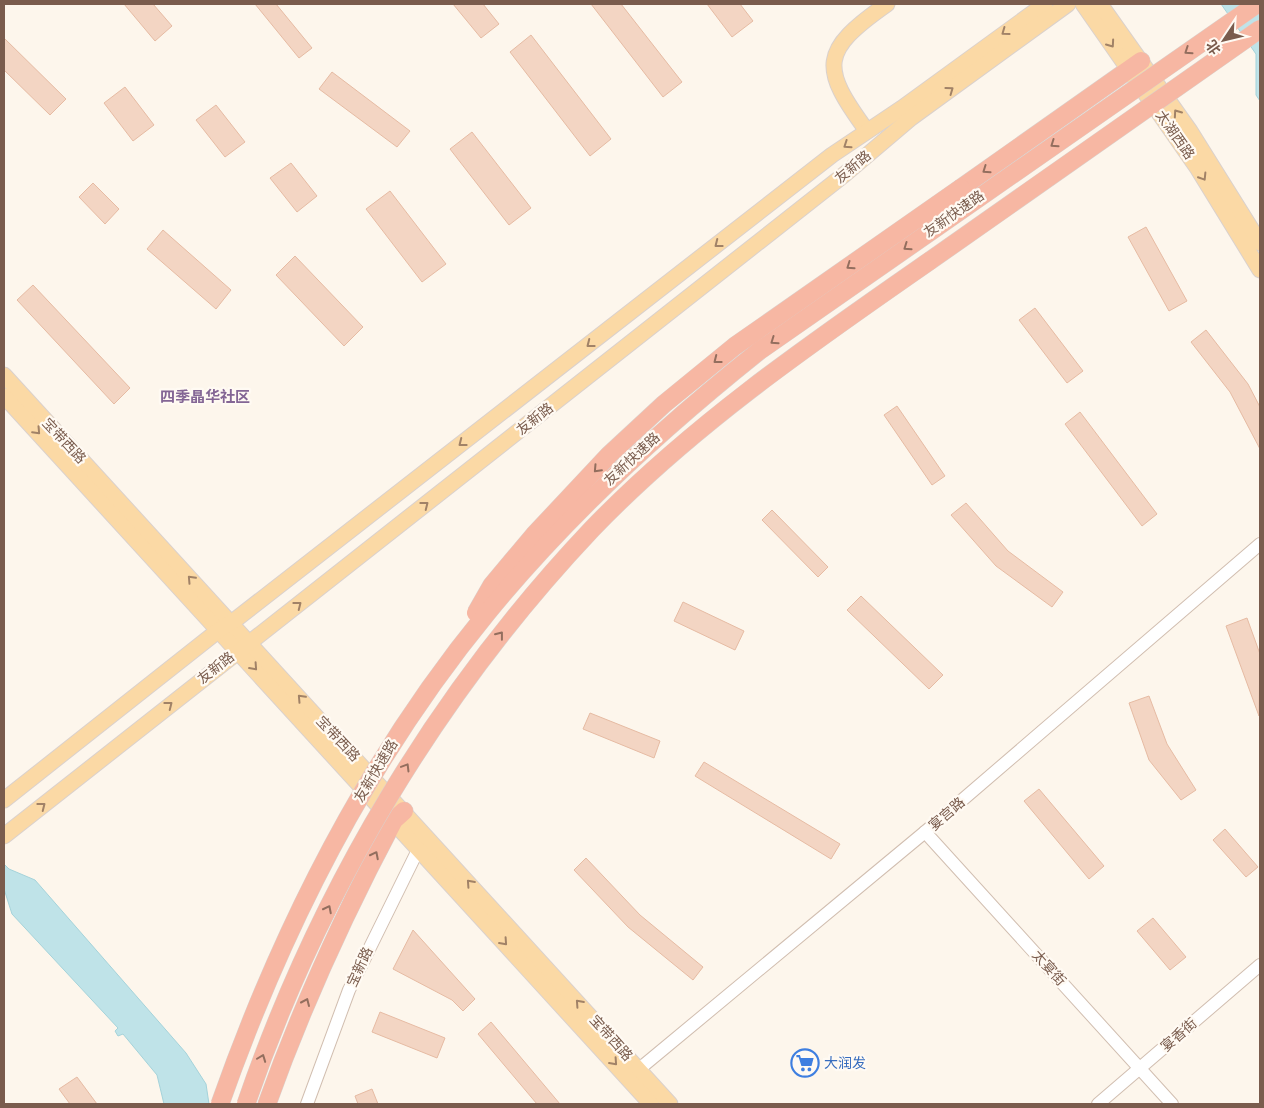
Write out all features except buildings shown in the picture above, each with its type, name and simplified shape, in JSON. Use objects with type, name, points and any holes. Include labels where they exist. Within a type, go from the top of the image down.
[{"type":"highway","name":"友新快速路","points":[[220,1104],[258,1003],[307,896],[355,805],[394,740],[486,613],[579,511],[623,466],[714,387],[766,346],[1257,4]]},
{"type":"highway","name":"友新快速路","points":[[246,1104],[279,1015],[307,953],[374,821],[409,762],[454,695],[504,631],[594,527],[681,447],[772,373],[1260,28]]},
{"type":"highway","points":[[435,682],[492,585],[572,494],[635,430],[735,346],[1135,65]]},
{"type":"highway","points":[[267,1104],[301,1013],[331,946],[399,816]]},
{"type":"main road","points":[[867,131],[837,87],[834,74],[835,61],[838,49],[848,33],[887,4]]},
{"type":"main road","name":"友新路","points":[[4,836],[845,174],[906,113],[1045,4]]},
{"type":"main road","name":"友新路","points":[[4,800],[832,155],[867,131],[906,113],[1068,4]]},
{"type":"main road","name":"太湖西路","points":[[1083,4],[1135,65],[1210,161],[1260,243]]},
{"type":"main road","name":"太湖西路","points":[[1100,4],[1260,270]]},
{"type":"main road","name":"宝带西路","points":[[4,375],[225,626]]},
{"type":"main road","name":"宝带西路","points":[[4,396],[244,646],[634,1074],[670,1104]]},
{"type":"main road","name":"宝带西路","points":[[634,1074],[652,1104]]},
{"type":"street","name":"宴宫路","points":[[634,1074],[925,832],[1260,544]]},
{"type":"street","name":"太宴街","points":[[925,832],[1172,1104]]},
{"type":"street","name":"宝新路","points":[[307,1104],[349,990],[424,844]]},
{"type":"street","name":"宴香街","points":[[1098,1104],[1260,966]]},
{"type":"water","points":[[1221,4],[1260,4],[1260,101],[1256,95],[1256,54]]},
{"type":"water","points":[[4,864],[9,869],[35,880],[186,1053],[206,1084],[209,1104],[164,1104],[157,1075],[123,1034],[118,1036],[115,1031],[118,1028],[12,914],[4,889]]},
{"type":"place","name":"大润发","points":[[805,1063]]},
{"type":"district","name":"四季晶华社区","points":[[205,397]]}]
